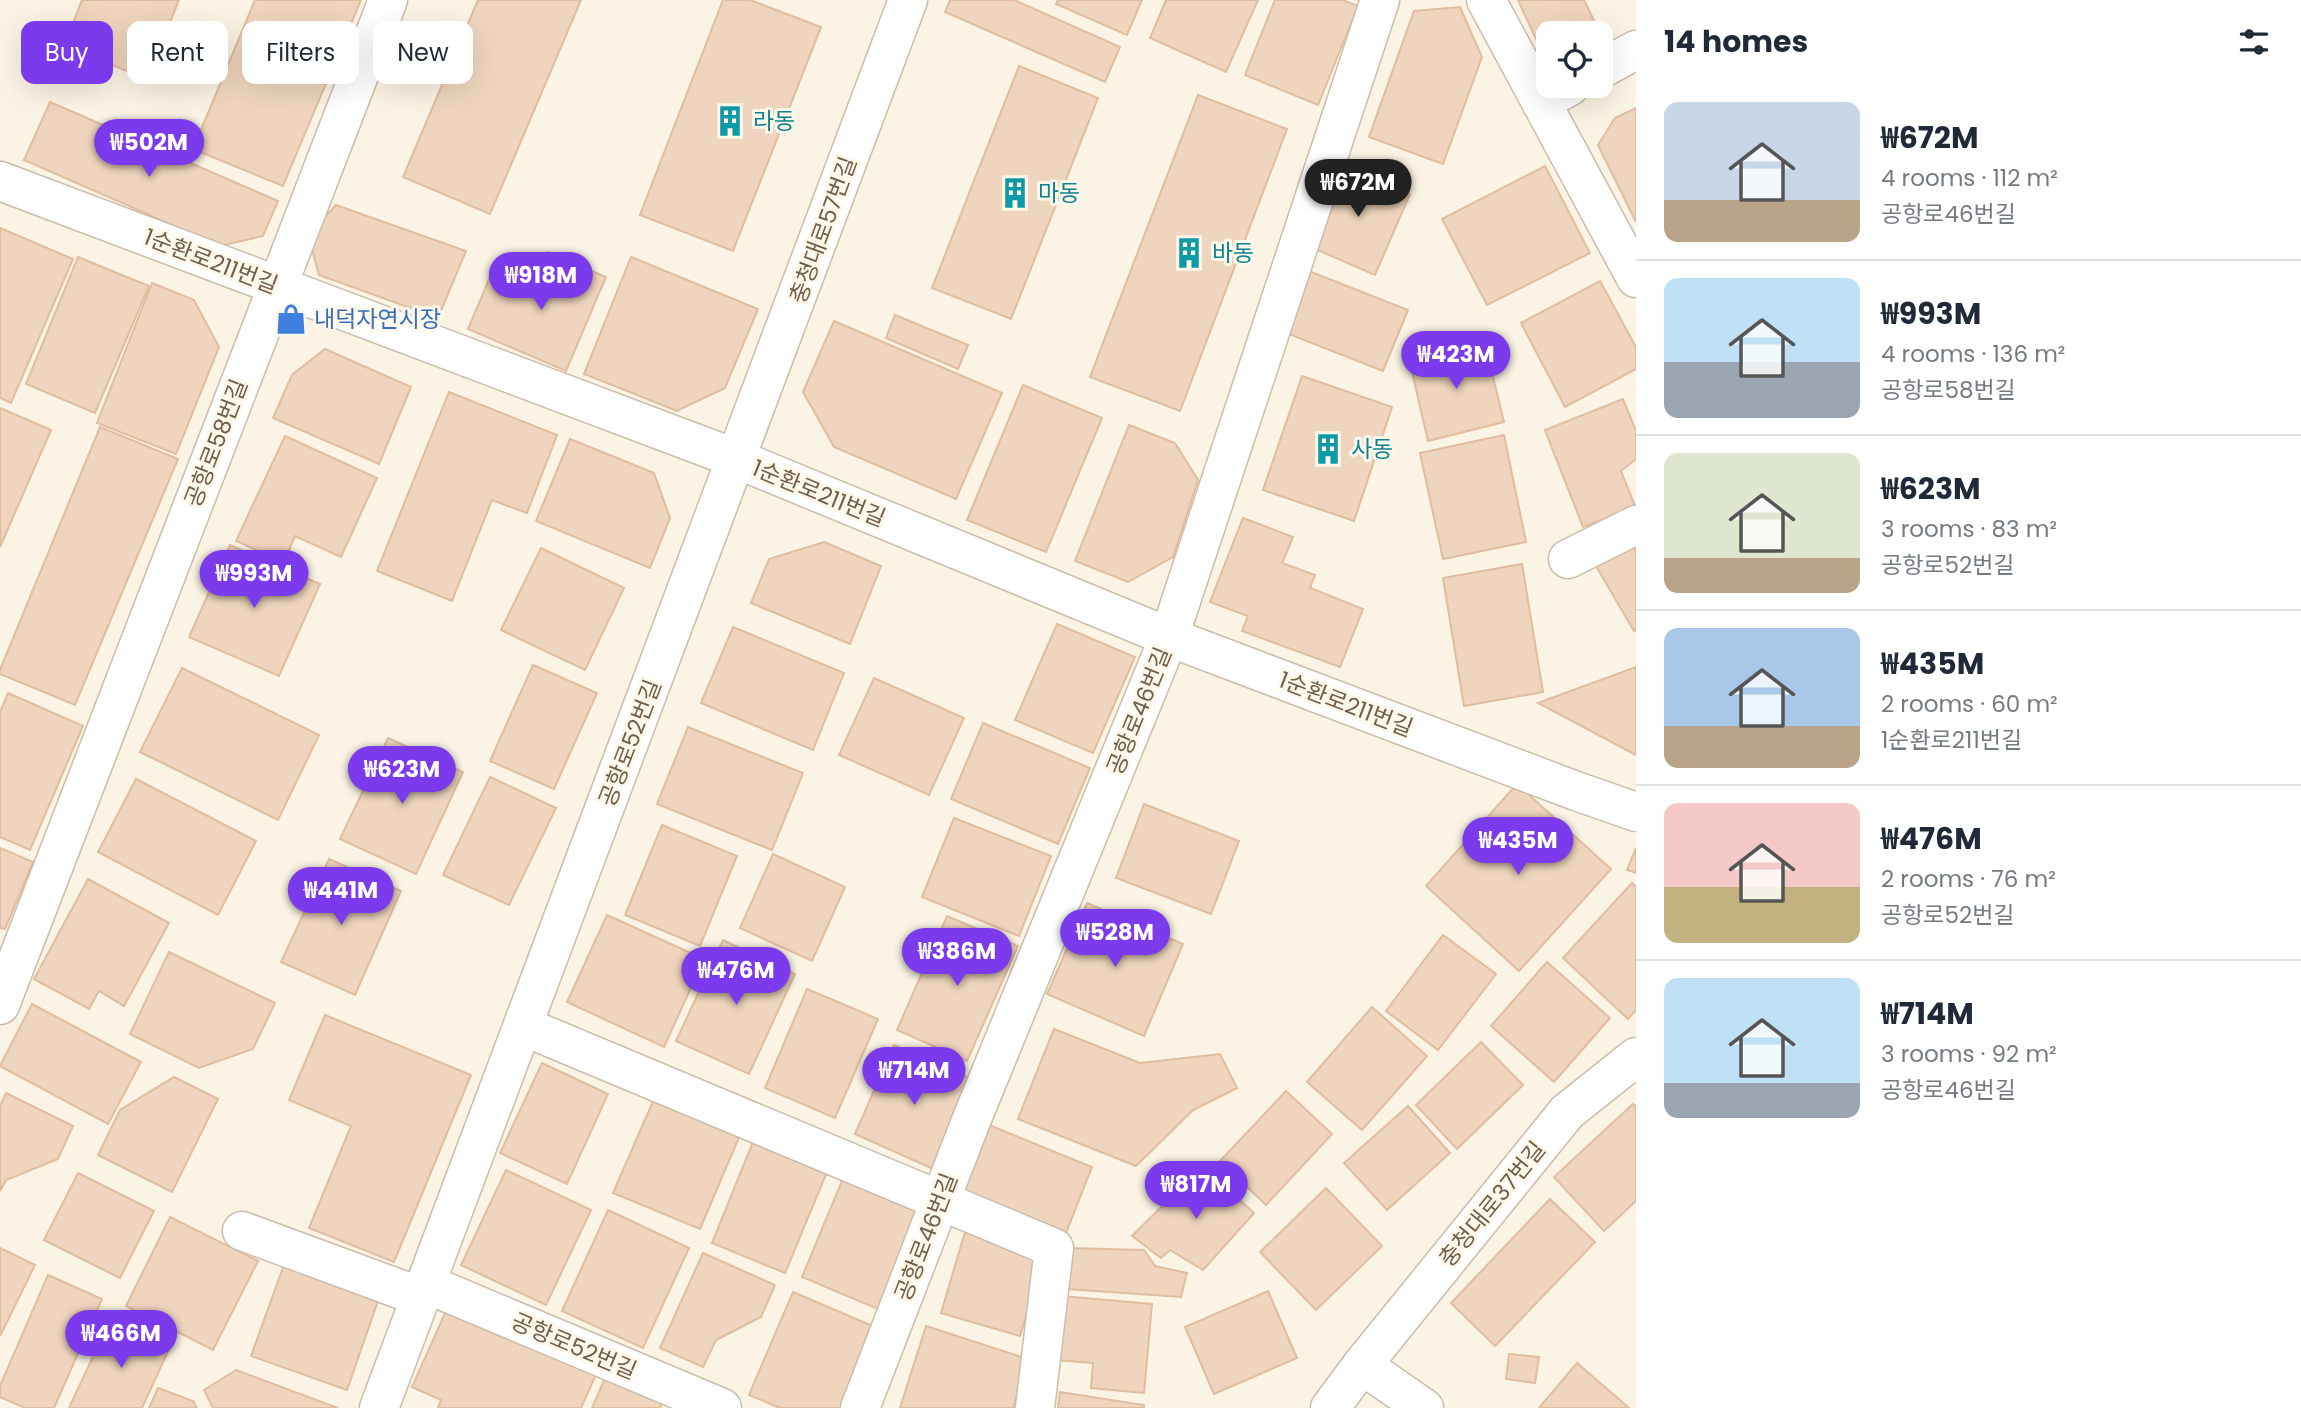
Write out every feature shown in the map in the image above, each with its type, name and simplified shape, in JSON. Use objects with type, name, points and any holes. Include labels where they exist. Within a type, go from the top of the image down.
[{"type":"street","name":"공항로58번길","points":[[0,1005],[388,0]]},
{"type":"street","name":"충청대로57번길","points":[[737,459],[908,0]]},
{"type":"street","name":"공항로46번길","points":[[860,1408],[971,1121],[1170,637],[1380,0]]},
{"type":"street","points":[[1486,0],[1536,67]]},
{"type":"street","points":[[1613,62],[1636,50]]},
{"type":"street","points":[[1558,98],[1636,278]]},
{"type":"street","name":"1순환로211번길","points":[[0,181],[737,459],[1170,637],[1576,792],[1636,812]]},
{"type":"street","name":"공항로52번길","points":[[379,1408],[737,459]]},
{"type":"street","points":[[1568,559],[1636,524]]},
{"type":"street","points":[[523,1026],[1054,1248],[1035,1408]]},
{"type":"street","name":"충청대로37번길","points":[[1330,1408],[1362,1364],[1567,1112],[1636,1057]]},
{"type":"street","points":[[242,1231],[424,1290]]},
{"type":"street","name":"공항로52번길","points":[[424,1290],[722,1408]]},
{"type":"street","points":[[1362,1364],[1424,1408]]},
{"type":"building","points":[[82,0],[179,0],[170,21],[127,21],[127,71],[113,65],[113,21],[74,21]]},
{"type":"building","points":[[255,0],[361,0],[352,21],[246,21]]},
{"type":"building","points":[[478,0],[581,0],[490,214],[403,177],[442,84],[473,84],[473,21],[469,21]]},
{"type":"building","name":"라동","points":[[723,0],[750,0],[821,27],[733,251],[640,215]]},
{"type":"building","points":[[950,0],[1014,0],[1120,47],[1105,82],[945,12]]},
{"type":"building","points":[[1058,0],[1142,0],[1127,35],[1056,4]]},
{"type":"building","points":[[1166,0],[1258,0],[1226,72],[1150,38]]},
{"type":"building","points":[[1275,0],[1343,0],[1358,6],[1318,105],[1245,75]]},
{"type":"building","points":[[1518,0],[1584,0],[1594,21],[1536,21],[1536,39]]},
{"type":"building","points":[[1460,7],[1482,57],[1443,164],[1369,137],[1414,11]]},
{"type":"building","points":[[242,31],[242,84],[326,84],[283,186],[193,149],[220,84],[228,84],[228,65]]},
{"type":"building","name":"마동","points":[[1019,66],[1098,98],[1011,319],[932,288]]},
{"type":"building","name":"바동","points":[[1198,95],[1287,129],[1180,411],[1090,377]]},
{"type":"building","points":[[50,102],[278,201],[263,236],[220,246],[24,160]]},
{"type":"building","points":[[1636,108],[1636,222],[1598,145],[1615,118]]},
{"type":"building","points":[[1341,164],[1410,194],[1375,275],[1306,245]]},
{"type":"building","points":[[1545,166],[1590,253],[1487,305],[1442,219]]},
{"type":"building","points":[[336,205],[466,251],[438,318],[319,275],[308,235]]},
{"type":"building","points":[[0,228],[73,259],[11,403],[0,398]]},
{"type":"building","points":[[548,252],[606,277],[566,371],[468,329],[490,277],[530,294]]},
{"type":"building","points":[[78,257],[149,286],[95,413],[26,384]]},
{"type":"building","points":[[631,257],[758,309],[725,388],[677,411],[584,374]]},
{"type":"building","points":[[1306,270],[1408,310],[1383,371],[1281,331]]},
{"type":"building","points":[[1600,281],[1636,347],[1636,369],[1565,407],[1521,323]]},
{"type":"building","points":[[152,283],[194,300],[219,347],[176,454],[97,423]]},
{"type":"building","points":[[895,315],[968,345],[958,369],[886,338]]},
{"type":"building","points":[[834,321],[1002,393],[956,499],[834,447],[803,392]]},
{"type":"building","points":[[1484,340],[1504,422],[1428,441],[1409,359]]},
{"type":"building","points":[[325,349],[411,387],[379,464],[273,418],[292,375]]},
{"type":"building","name":"사동","points":[[1302,376],[1392,407],[1354,521],[1263,490]]},
{"type":"building","points":[[1023,385],[1102,418],[1046,552],[967,520]]},
{"type":"building","points":[[449,392],[557,435],[527,513],[492,500],[452,601],[377,571]]},
{"type":"building","points":[[1623,399],[1636,431],[1636,459],[1621,471],[1635,506],[1583,527],[1545,430]]},
{"type":"building","points":[[0,408],[51,430],[0,547]]},
{"type":"building","points":[[1129,425],[1175,443],[1198,480],[1173,557],[1128,582],[1075,561]]},
{"type":"building","points":[[100,427],[178,459],[75,705],[0,674],[0,670]]},
{"type":"building","points":[[1504,435],[1526,542],[1443,559],[1420,453]]},
{"type":"building","points":[[285,436],[377,478],[341,557],[295,536],[284,562],[236,541]]},
{"type":"building","points":[[570,439],[654,473],[670,518],[650,568],[536,521]]},
{"type":"building","points":[[1243,518],[1293,537],[1282,563],[1315,575],[1310,588],[1363,609],[1340,667],[1242,631],[1248,616],[1210,602]]},
{"type":"building","points":[[824,542],[881,566],[850,644],[751,603],[769,559]]},
{"type":"building","points":[[1636,542],[1636,630],[1634,631],[1596,566]]},
{"type":"building","points":[[230,545],[320,584],[279,676],[189,637]]},
{"type":"building","points":[[541,548],[624,588],[585,670],[501,630]]},
{"type":"building","points":[[1522,564],[1543,692],[1464,706],[1443,578]]},
{"type":"building","points":[[1057,624],[1135,657],[1093,753],[1015,720]]},
{"type":"building","points":[[733,627],[844,673],[813,750],[701,703]]},
{"type":"building","points":[[533,665],[597,693],[554,789],[490,761]]},
{"type":"building","points":[[1636,667],[1636,755],[1538,703]]},
{"type":"building","points":[[182,668],[319,735],[278,820],[140,752]]},
{"type":"building","points":[[874,678],[964,718],[929,795],[839,755]]},
{"type":"building","points":[[8,693],[83,726],[30,850],[0,837],[0,712]]},
{"type":"building","points":[[983,723],[1090,768],[1058,844],[951,799]]},
{"type":"building","points":[[688,727],[803,773],[772,850],[657,804]]},
{"type":"building","points":[[388,738],[463,772],[416,874],[340,839]]},
{"type":"building","points":[[490,777],[556,808],[509,905],[443,875]]},
{"type":"building","points":[[136,779],[256,841],[218,915],[98,852]]},
{"type":"building","points":[[1517,784],[1611,869],[1519,971],[1426,886]]},
{"type":"building","points":[[1144,804],[1239,841],[1211,914],[1116,878]]},
{"type":"building","points":[[954,818],[1051,856],[1019,936],[922,897]]},
{"type":"building","points":[[662,825],[737,856],[700,946],[625,915]]},
{"type":"building","points":[[0,848],[33,862],[5,929],[0,928]]},
{"type":"building","points":[[1636,848],[1636,873],[1627,870]]},
{"type":"building","points":[[773,854],[845,887],[812,961],[740,928]]},
{"type":"building","points":[[329,859],[401,891],[355,995],[281,962]]},
{"type":"building","points":[[88,879],[169,923],[124,1006],[99,991],[89,1009],[34,979]]},
{"type":"building","points":[[1632,883],[1636,887],[1636,1010],[1628,1019],[1563,958]]},
{"type":"building","points":[[1087,903],[1183,944],[1144,1036],[1047,994]]},
{"type":"building","points":[[607,915],[704,959],[664,1047],[567,1002]]},
{"type":"building","points":[[947,916],[1018,946],[967,1061],[897,1030]]},
{"type":"building","points":[[1443,935],[1496,974],[1438,1050],[1386,1011]]},
{"type":"building","points":[[723,940],[795,974],[749,1074],[676,1041]]},
{"type":"building","points":[[169,952],[275,1003],[253,1049],[199,1068],[130,1034]]},
{"type":"building","points":[[1547,962],[1610,1018],[1554,1082],[1491,1026]]},
{"type":"building","points":[[807,989],[878,1019],[835,1118],[765,1088]]},
{"type":"building","points":[[32,1004],[141,1062],[108,1124],[0,1066]]},
{"type":"building","points":[[1372,1007],[1427,1056],[1362,1130],[1307,1082]]},
{"type":"building","points":[[325,1015],[471,1075],[394,1262],[309,1228],[351,1126],[289,1100]]},
{"type":"building","points":[[1054,1029],[1140,1063],[1220,1054],[1237,1088],[1193,1110],[1136,1166],[1018,1119]]},
{"type":"building","points":[[1481,1042],[1523,1085],[1457,1149],[1416,1105]]},
{"type":"building","points":[[894,1045],[973,1080],[933,1169],[855,1134]]},
{"type":"building","points":[[542,1063],[608,1094],[567,1184],[500,1153]]},
{"type":"building","points":[[174,1077],[218,1099],[172,1192],[98,1155],[120,1110]]},
{"type":"building","points":[[1286,1091],[1332,1134],[1266,1205],[1220,1161]]},
{"type":"building","points":[[6,1093],[73,1126],[58,1159],[6,1180],[0,1191],[0,1106]]},
{"type":"building","points":[[654,1099],[740,1135],[700,1229],[613,1193]]},
{"type":"building","points":[[1633,1104],[1636,1107],[1636,1201],[1604,1231],[1554,1177]]},
{"type":"building","points":[[1408,1106],[1450,1153],[1387,1210],[1344,1163]]},
{"type":"building","points":[[979,1121],[1092,1167],[1064,1238],[950,1193]]},
{"type":"building","points":[[753,1142],[827,1172],[785,1273],[712,1243]]},
{"type":"building","points":[[1203,1166],[1254,1213],[1203,1270],[1170,1250],[1161,1258],[1132,1236]]},
{"type":"building","points":[[506,1170],[591,1210],[546,1305],[461,1265]]},
{"type":"building","points":[[78,1173],[154,1211],[120,1278],[44,1240]]},
{"type":"building","points":[[844,1176],[927,1211],[885,1312],[802,1277]]},
{"type":"building","points":[[1326,1188],[1382,1246],[1316,1310],[1260,1252]]},
{"type":"building","points":[[1550,1199],[1595,1242],[1495,1346],[1451,1303]]},
{"type":"building","points":[[608,1210],[689,1248],[643,1348],[562,1311]]},
{"type":"building","points":[[170,1217],[258,1261],[213,1350],[126,1306]]},
{"type":"building","points":[[965,1232],[1044,1255],[1020,1336],[941,1313]]},
{"type":"building","points":[[0,1248],[35,1265],[0,1336]]},
{"type":"building","points":[[1068,1248],[1144,1250],[1155,1266],[1187,1273],[1181,1297],[1067,1289]]},
{"type":"building","points":[[703,1253],[775,1285],[761,1317],[716,1340],[703,1367],[660,1348]]},
{"type":"building","points":[[285,1262],[380,1295],[347,1390],[251,1356]]},
{"type":"building","points":[[48,1275],[102,1299],[54,1408],[25,1408],[0,1397],[0,1386]]},
{"type":"building","points":[[1268,1291],[1297,1358],[1214,1394],[1185,1327]]},
{"type":"building","points":[[793,1292],[875,1327],[840,1408],[780,1408],[749,1395]]},
{"type":"building","points":[[1061,1296],[1152,1304],[1144,1393],[1091,1388],[1093,1363],[1054,1360]]},
{"type":"building","points":[[450,1302],[599,1368],[581,1408],[438,1408],[441,1400],[412,1387]]},
{"type":"building","points":[[110,1320],[170,1347],[142,1408],[69,1408]]},
{"type":"building","points":[[926,1326],[1028,1359],[1013,1408],[900,1408]]},
{"type":"building","points":[[1509,1354],[1539,1357],[1535,1383],[1506,1379]]},
{"type":"building","points":[[1577,1363],[1629,1408],[1539,1408]]},
{"type":"building","points":[[236,1370],[338,1408],[213,1408],[204,1390]]},
{"type":"building","points":[[605,1378],[662,1403],[660,1408],[592,1408]]},
{"type":"building","points":[[158,1388],[193,1401],[197,1408],[149,1408]]},
{"type":"building","points":[[1060,1392],[1144,1405],[1144,1408],[1058,1408]]},
{"type":"place","name":"라동","points":[[730,121]]},
{"type":"place","name":"마동","points":[[1015,193]]},
{"type":"place","name":"바동","points":[[1189,253]]},
{"type":"place","name":"내덕자연시장","points":[[291,319]]},
{"type":"place","name":"사동","points":[[1328,449]]}]
